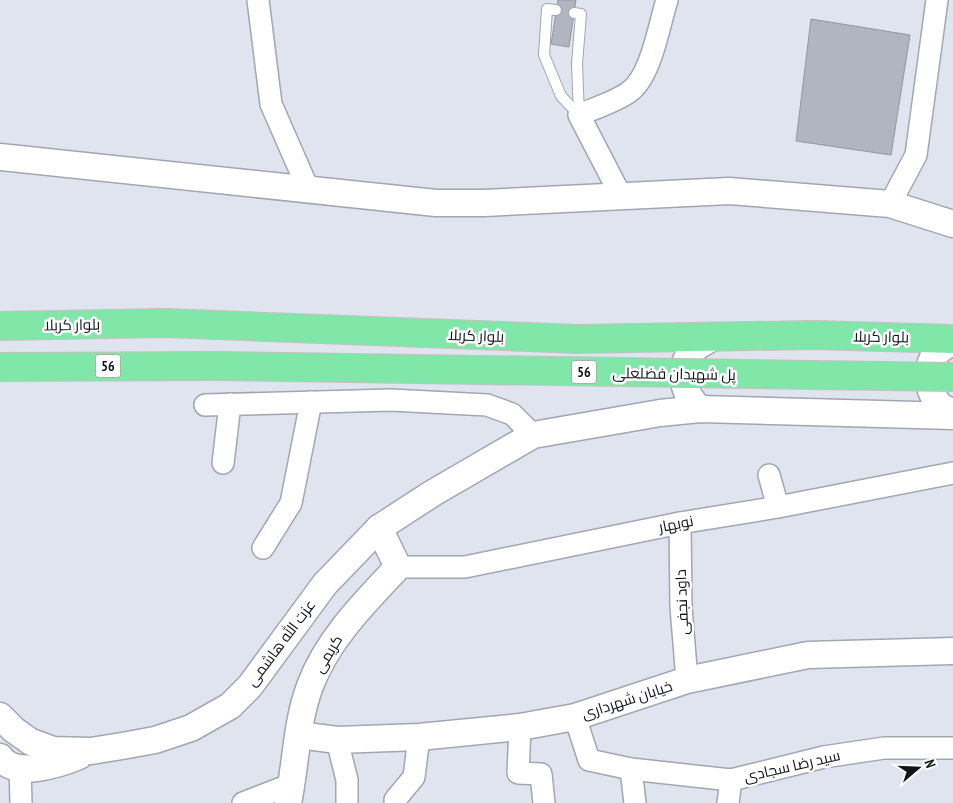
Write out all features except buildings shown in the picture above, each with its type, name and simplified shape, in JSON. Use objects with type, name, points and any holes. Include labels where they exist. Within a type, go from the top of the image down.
[{"type":"highway","name":"بلوار کربلا","points":[[0,326],[166,323],[578,339],[814,334],[953,339]]},
{"type":"highway","name":"پل شهیدان فضلعلی","points":[[0,367],[215,366],[953,377]]},
{"type":"street","points":[[258,0],[272,104],[310,191]]},
{"type":"street","points":[[620,196],[579,115],[629,92],[639,82],[646,70],[666,0]]},
{"type":"street","points":[[890,204],[916,156],[937,0]]},
{"type":"street","points":[[0,158],[436,203],[730,191],[890,204],[953,224]]},
{"type":"street","points":[[700,409],[686,392],[682,370],[687,358],[695,348],[713,337]]},
{"type":"street","points":[[953,343],[944,346],[930,362],[928,384],[938,404],[953,415]]},
{"type":"street","points":[[206,405],[391,400],[487,405],[512,414],[533,435],[660,413],[700,409],[752,409],[856,415],[953,415]]},
{"type":"street","points":[[263,548],[291,502],[311,402]]},
{"type":"street","points":[[223,463],[230,404]]},
{"type":"street","name":"عزت الله هاشمی","points":[[0,716],[14,730],[31,742],[53,750],[91,751],[155,740],[191,728],[230,706],[250,686],[325,584],[379,528],[433,493],[533,435]]},
{"type":"street","name":"نوبهار","points":[[398,567],[465,567],[680,523],[778,507],[953,473]]},
{"type":"street","points":[[769,475],[778,507]]},
{"type":"street","name":"داود نجفی","points":[[680,523],[681,607],[687,680]]},
{"type":"street","points":[[379,528],[398,567]]},
{"type":"street","name":"کریمی","points":[[290,794],[309,687],[322,659],[354,614],[398,567]]},
{"type":"street","name":"خیابان شهرداری","points":[[300,735],[337,740],[419,737],[520,727],[575,717],[687,680],[808,656],[953,651]]},
{"type":"street","name":"سید رضا سجادی","points":[[575,717],[589,760],[631,769],[731,780],[824,757],[875,750],[953,748]]},
{"type":"street","points":[[520,727],[518,773],[541,774],[544,803]]},
{"type":"street","points":[[395,800],[414,777],[419,737]]},
{"type":"street","points":[[337,740],[347,780],[347,803]]},
{"type":"street","points":[[21,803],[10,763],[55,766],[91,751]]},
{"type":"street","points":[[631,769],[635,803]]},
{"type":"street","points":[[728,803],[731,780]]},
{"type":"street","points":[[243,803],[290,794]]},
{"type":"lane","points":[[556,10],[547,9],[544,55],[561,96],[579,115]]},
{"type":"lane","points":[[574,13],[582,14],[577,64],[579,115]]}]
